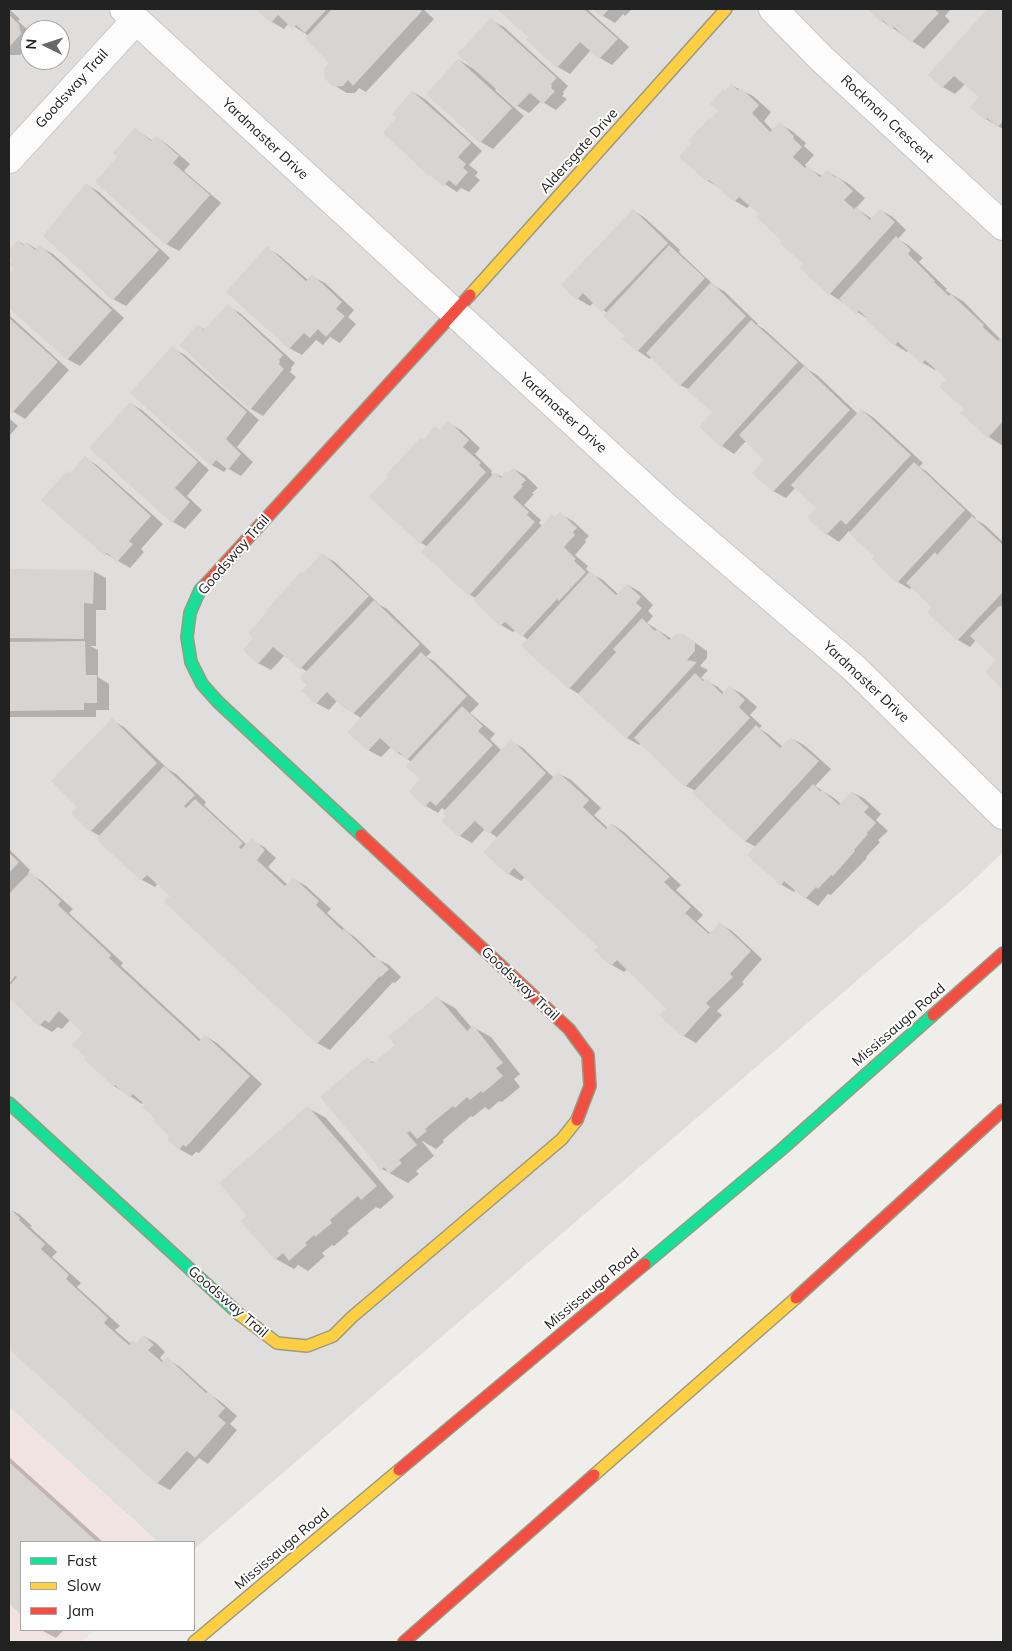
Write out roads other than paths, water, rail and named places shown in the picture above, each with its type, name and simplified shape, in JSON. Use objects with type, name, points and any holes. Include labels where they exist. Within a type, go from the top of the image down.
[{"type":"street","name":"Aldersgate Drive","points":[[454,313],[726,9]]},
{"type":"street","name":"Rockman Crescent","points":[[774,9],[822,59],[1003,226]]},
{"type":"street","name":"Yardmaster Drive","points":[[130,14],[668,509],[855,669],[1003,815]]},
{"type":"street","name":"Goodsway Trail","points":[[9,159],[130,14]]},
{"type":"street","name":"Goodsway Trail","points":[[9,1103],[246,1320],[277,1344],[307,1346],[333,1336],[352,1317],[562,1139],[579,1118],[590,1086],[588,1054],[568,1029],[218,702],[202,684],[191,662],[187,637],[190,613],[200,590],[454,313]]},
{"type":"street","name":"Mississauga Road","points":[[194,1642],[780,1150],[1003,953]]},
{"type":"street","points":[[404,1642],[821,1277],[1003,1110]]}]
